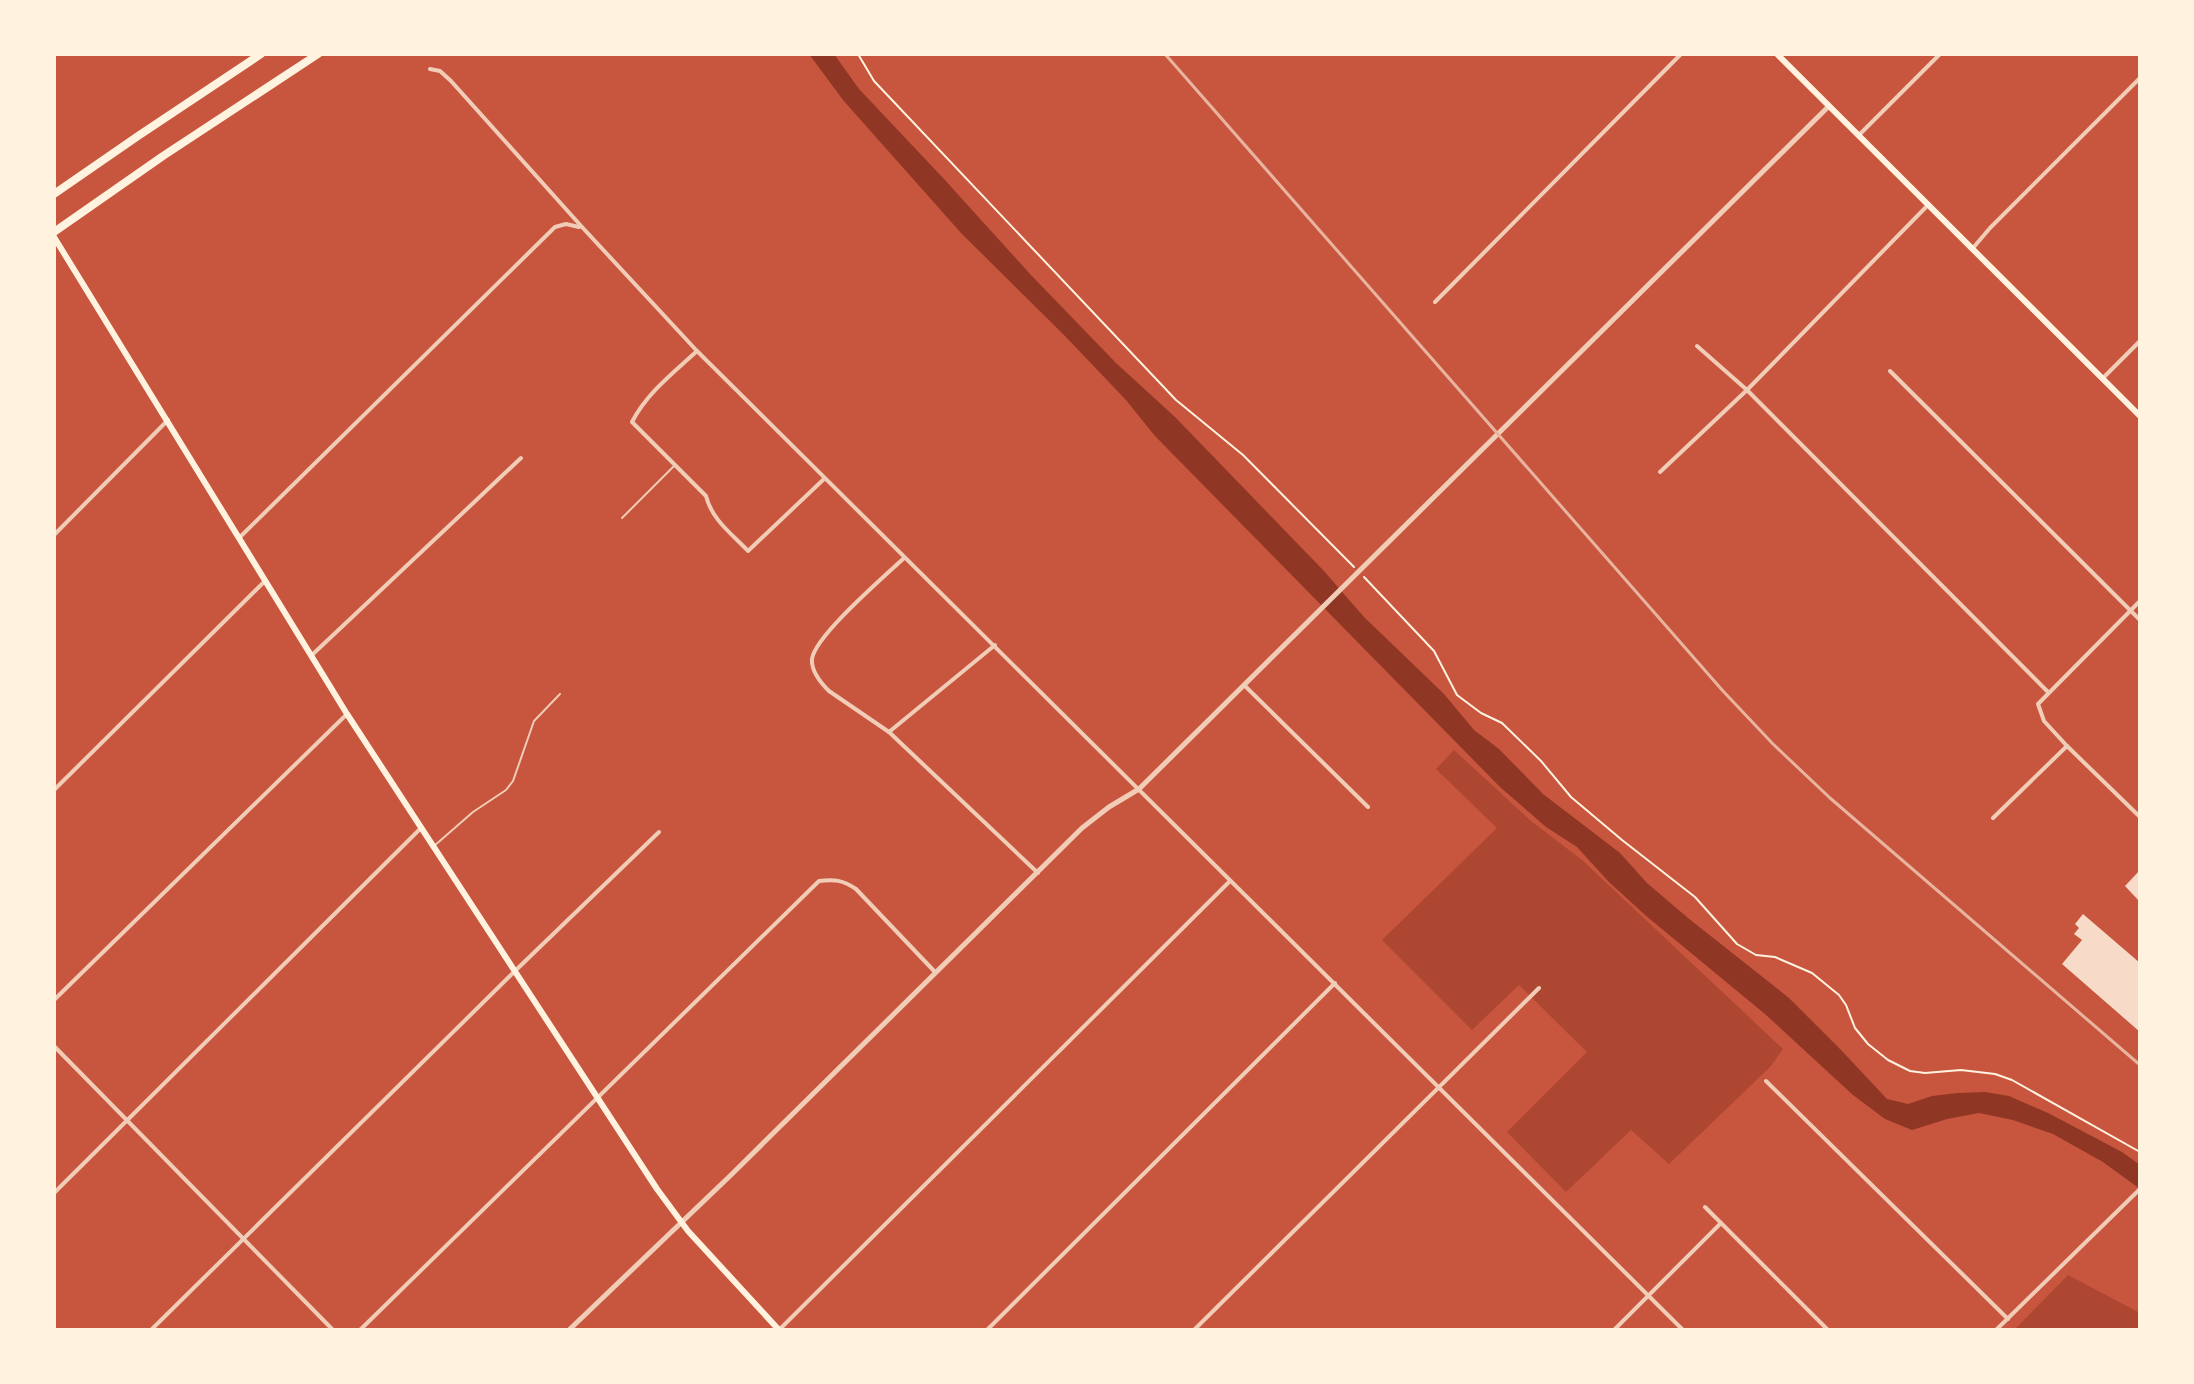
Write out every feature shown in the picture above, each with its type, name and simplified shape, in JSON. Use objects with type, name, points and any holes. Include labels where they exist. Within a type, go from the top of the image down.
[{"type":"highway","points":[[54,194],[261,54]]},
{"type":"highway","points":[[54,234],[163,156],[318,54]]},
{"type":"main road","points":[[1777,54],[2140,416]]},
{"type":"main road","points":[[54,234],[347,714],[657,1189],[688,1231],[779,1330]]},
{"type":"street","points":[[1435,302],[1681,54]]},
{"type":"street","points":[[1859,135],[1940,54]]},
{"type":"street","points":[[430,69],[440,71],[451,81],[697,351],[824,479],[995,645],[1683,1330]]},
{"type":"street","points":[[1973,248],[2140,78]]},
{"type":"street","points":[[569,1330],[1082,828],[1139,789],[1829,106]]},
{"type":"street","points":[[1660,472],[1747,390],[1928,205]]},
{"type":"street","points":[[240,537],[555,227],[566,224],[582,227]]},
{"type":"street","points":[[2103,378],[2140,341]]},
{"type":"street","points":[[1697,346],[1747,390],[2048,692]]},
{"type":"street","points":[[697,351],[652,393],[632,422],[706,496],[713,516],[748,551],[824,479]]},
{"type":"street","points":[[1890,371],[2140,620]]},
{"type":"street","points":[[54,535],[168,420]]},
{"type":"street","points":[[313,654],[521,458]]},
{"type":"street","points":[[904,558],[827,632],[812,657],[813,666],[822,684],[839,700],[889,732],[1038,873]]},
{"type":"street","points":[[54,790],[267,580]]},
{"type":"street","points":[[2140,601],[2038,704],[2044,721],[2140,817]]},
{"type":"street","points":[[889,732],[995,645]]},
{"type":"street","points":[[1245,686],[1368,807]]},
{"type":"street","points":[[54,1000],[347,714]]},
{"type":"street","points":[[1993,818],[2067,746]]},
{"type":"street","points":[[54,1193],[421,828]]},
{"type":"street","points":[[151,1330],[659,832]]},
{"type":"street","points":[[360,1330],[819,881],[834,879],[856,889],[935,972]]},
{"type":"street","points":[[779,1330],[1230,881]]},
{"type":"street","points":[[987,1330],[1335,983]]},
{"type":"street","points":[[1194,1330],[1539,988]]},
{"type":"street","points":[[54,1046],[333,1330]]},
{"type":"street","points":[[1766,1081],[2008,1319]]},
{"type":"street","points":[[1996,1330],[2138,1191]]},
{"type":"street","points":[[1705,1207],[1828,1330]]},
{"type":"street","points":[[1614,1330],[1721,1223]]},
{"type":"lane","points":[[622,518],[675,465]]},
{"type":"lane","points":[[433,846],[473,812],[506,790],[513,781],[534,721],[560,694]]},
{"type":"path","points":[[858,54],[874,81],[1176,400],[1243,455],[1352,565]]},
{"type":"path","points":[[1368,582],[1434,651],[1457,695],[1481,713],[1502,723],[1541,761],[1571,797],[1695,897],[1737,944],[1756,955],[1775,957],[1812,973],[1839,995],[1855,1028],[1868,1044],[1888,1060],[1910,1071],[1961,1070],[2004,1077],[2140,1152]]},
{"type":"shaded area","points":[[809,54],[834,54],[859,89],[1030,274],[1116,363],[1175,417],[1323,570],[1364,617],[1444,694],[1474,730],[1499,749],[1543,794],[1620,853],[1647,883],[1688,918],[1789,998],[1887,1099],[1908,1104],[1932,1096],[1958,1093],[1985,1092],[2009,1096],[2122,1152],[2140,1165],[2140,1189],[2103,1162],[2053,1134],[2013,1120],[1979,1113],[1912,1130],[1885,1119],[1853,1095],[1765,1014],[1645,915],[1577,847],[1546,827],[1500,787],[1155,436],[1126,400],[1065,336],[961,233],[843,100]]},
{"type":"shaded area","points":[[1454,750],[1531,821],[1582,860],[1783,1049],[1770,1067],[1669,1164],[1631,1130],[1566,1192],[1507,1132],[1587,1052],[1519,985],[1472,1030],[1382,940],[1497,828],[1436,769]]},
{"type":"shaded area","points":[[2068,1275],[2140,1313],[2140,1330],[2014,1330]]},
{"type":"building","points":[[2140,870],[2140,902],[2125,886]]},
{"type":"building","points":[[2083,914],[2140,963],[2140,1032],[2062,964],[2082,940],[2074,934],[2079,928],[2075,924]]},
{"type":"railway","points":[[1165,54],[1723,691],[1773,744],[1830,798],[2140,1065]]}]
